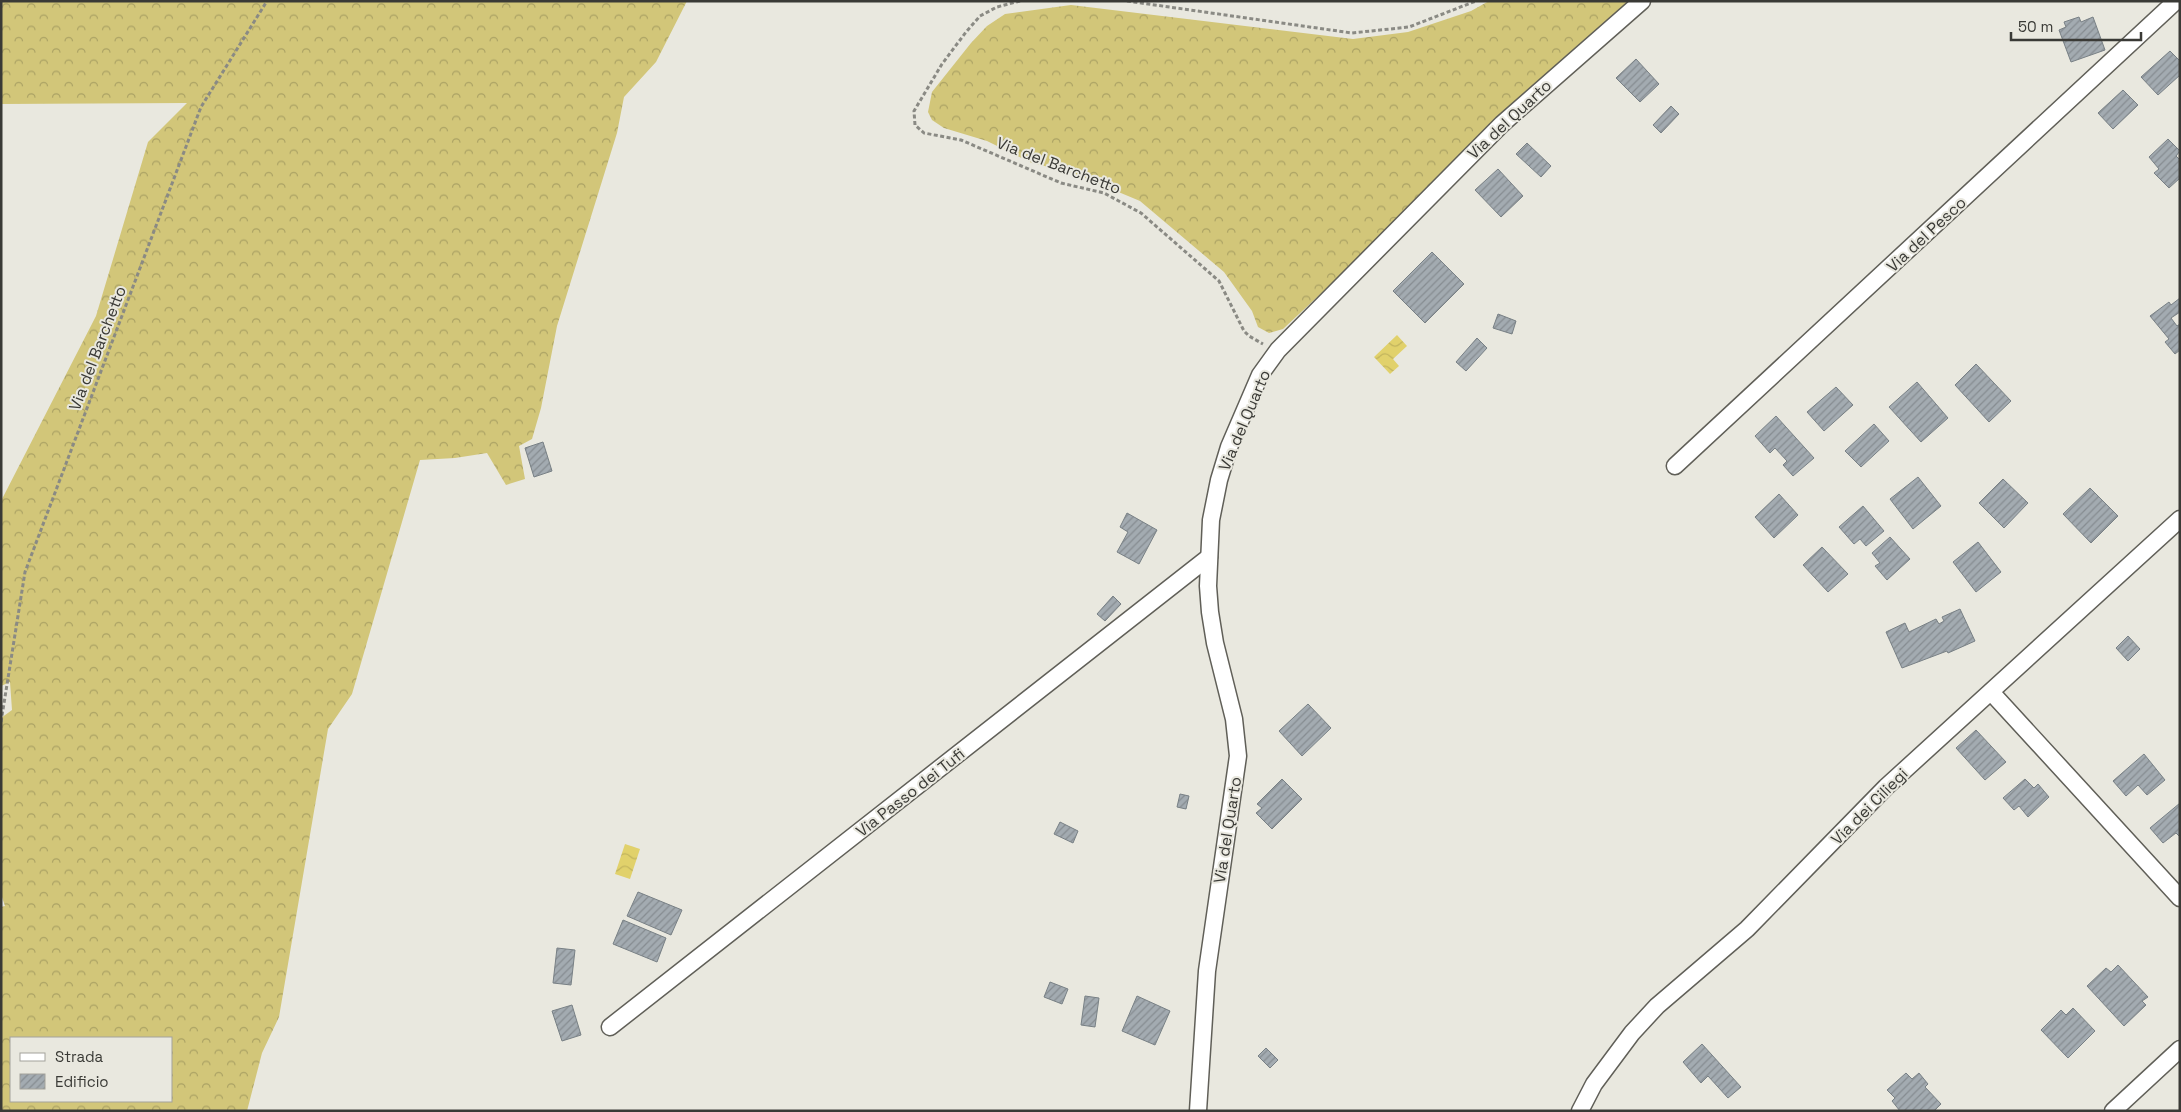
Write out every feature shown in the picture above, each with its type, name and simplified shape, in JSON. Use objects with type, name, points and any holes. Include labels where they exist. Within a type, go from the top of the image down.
[{"type":"street","name":"Via del Quarto","points":[[1198,1111],[1207,971],[1238,756],[1234,719],[1211,623],[1208,593],[1212,510],[1223,464],[1260,375],[1278,350],[1502,124],[1642,1]]},
{"type":"street","name":"Via del Pesco","points":[[1675,466],[2176,1]]},
{"type":"street","name":"Via dei Ciliegi","points":[[1580,1111],[1594,1084],[1648,1015],[1747,929],[1886,787],[2180,519]]},
{"type":"street","name":"Via Passo dei Tufi","points":[[610,1027],[1209,557]]},
{"type":"street","points":[[1991,692],[2180,898]]},
{"type":"street","points":[[2112,1111],[2180,1049]]},
{"type":"path","name":"Via del Barchetto","points":[[1,722],[25,572],[201,107],[267,1]]},
{"type":"path","name":"Via del Barchetto","points":[[1020,1],[997,7],[980,16],[966,32],[942,64],[914,111],[915,125],[924,134],[961,140],[1061,183],[1104,193],[1141,213],[1219,281],[1249,336],[1278,350]]},
{"type":"path","points":[[1127,1],[1352,33],[1409,27],[1476,1]]},
{"type":"green space","points":[[1,1],[687,1],[656,62],[624,97],[617,133],[557,326],[541,408],[532,439],[519,446],[525,479],[506,485],[487,453],[455,458],[420,460],[352,694],[328,729],[279,1017],[262,1053],[247,1111],[1,1111],[1,907],[5,906],[1,894],[1,718],[12,710],[10,682],[1,686],[1,501],[96,316],[148,142],[187,103],[1,104]]},
{"type":"green space","points":[[1489,1],[1634,1],[1283,329],[1269,333],[1258,327],[1252,311],[1224,272],[1140,201],[1073,173],[1032,163],[987,141],[944,128],[932,120],[928,112],[932,92],[971,43],[987,26],[1005,14],[1071,5],[1353,39],[1408,32],[1471,11]]},
{"type":"water","points":[[1397,335],[1407,346],[1393,359],[1399,366],[1390,374],[1374,357]]},
{"type":"water","points":[[625,844],[640,849],[630,879],[615,874]]},
{"type":"building","points":[[2079,17],[2081,22],[2093,17],[2105,50],[2071,62],[2059,30],[2066,27],[2064,22]]},
{"type":"building","points":[[2170,51],[2180,61],[2180,75],[2158,95],[2141,77]]},
{"type":"building","points":[[1636,59],[1659,84],[1640,102],[1616,78]]},
{"type":"building","points":[[2123,90],[2138,105],[2113,129],[2098,113]]},
{"type":"building","points":[[1671,106],[1679,114],[1661,133],[1653,125]]},
{"type":"building","points":[[2168,139],[2180,151],[2176,156],[2180,160],[2180,178],[2169,188],[2154,173],[2159,169],[2149,157]]},
{"type":"building","points":[[1527,143],[1551,166],[1541,177],[1516,154]]},
{"type":"building","points":[[1498,169],[1523,196],[1501,217],[1475,190]]},
{"type":"building","points":[[1432,252],[1464,284],[1425,323],[1393,291]]},
{"type":"building","points":[[2180,298],[2180,312],[2171,318],[2177,326],[2180,324],[2180,350],[2175,354],[2165,342],[2169,339],[2150,316],[2169,302],[2171,305]]},
{"type":"building","points":[[1498,314],[1516,321],[1512,334],[1493,328]]},
{"type":"building","points":[[1477,338],[1487,348],[1466,371],[1456,362]]},
{"type":"building","points":[[1976,364],[2011,401],[1989,422],[1955,385]]},
{"type":"building","points":[[1917,382],[1948,418],[1921,442],[1889,407]]},
{"type":"building","points":[[1836,387],[1853,405],[1824,431],[1807,412]]},
{"type":"building","points":[[1776,416],[1814,458],[1793,476],[1783,465],[1787,461],[1775,448],[1770,453],[1755,436]]},
{"type":"building","points":[[1874,424],[1889,441],[1861,467],[1845,451]]},
{"type":"building","points":[[543,442],[552,471],[534,477],[525,448]]},
{"type":"building","points":[[1918,477],[1941,506],[1913,529],[1890,499]]},
{"type":"building","points":[[2003,479],[2028,503],[2004,528],[1979,503]]},
{"type":"building","points":[[2090,488],[2118,516],[2091,543],[2063,514]]},
{"type":"building","points":[[1779,494],[1798,515],[1774,538],[1755,517]]},
{"type":"building","points":[[1863,506],[1884,531],[1866,546],[1860,539],[1854,544],[1839,527]]},
{"type":"building","points":[[1127,513],[1157,530],[1139,564],[1117,552],[1128,532],[1120,527]]},
{"type":"building","points":[[1890,537],[1910,559],[1887,580],[1875,566],[1880,563],[1872,553]]},
{"type":"building","points":[[1978,542],[2001,572],[1976,592],[1953,562]]},
{"type":"building","points":[[1822,547],[1848,574],[1828,592],[1803,565]]},
{"type":"building","points":[[1113,596],[1121,604],[1105,621],[1097,614]]},
{"type":"building","points":[[1960,609],[1975,641],[1948,653],[1947,651],[1902,668],[1886,632],[1905,623],[1909,632],[1936,619],[1939,624],[1944,621],[1942,617]]},
{"type":"building","points":[[2128,636],[2140,649],[2128,661],[2116,648]]},
{"type":"building","points":[[1308,704],[1331,728],[1302,756],[1279,731]]},
{"type":"building","points":[[1976,730],[2006,762],[1985,780],[1956,748]]},
{"type":"building","points":[[2144,754],[2165,780],[2147,795],[2138,785],[2126,796],[2113,781]]},
{"type":"building","points":[[1282,779],[1302,799],[1272,829],[1256,813],[1262,808],[1257,804]]},
{"type":"building","points":[[2025,779],[2034,788],[2038,784],[2049,797],[2028,817],[2019,806],[2014,810],[2003,798]]},
{"type":"building","points":[[1180,794],[1189,796],[1186,809],[1177,807]]},
{"type":"building","points":[[2180,803],[2180,837],[2176,833],[2163,843],[2150,828]]},
{"type":"building","points":[[1060,822],[1078,831],[1073,843],[1054,834]]},
{"type":"building","points":[[638,892],[682,910],[671,935],[627,916]]},
{"type":"building","points":[[623,920],[666,938],[657,962],[613,944]]},
{"type":"building","points":[[557,948],[575,950],[571,985],[553,983]]},
{"type":"building","points":[[2118,965],[2148,997],[2142,1001],[2146,1005],[2124,1026],[2087,986],[2106,968],[2111,972]]},
{"type":"building","points":[[1050,982],[1068,989],[1062,1004],[1044,997]]},
{"type":"building","points":[[1085,996],[1099,998],[1095,1027],[1081,1025]]},
{"type":"building","points":[[1137,996],[1170,1011],[1155,1045],[1122,1031]]},
{"type":"building","points":[[572,1005],[581,1035],[562,1041],[552,1011]]},
{"type":"building","points":[[2073,1008],[2095,1031],[2068,1058],[2041,1030],[2061,1010],[2066,1015]]},
{"type":"building","points":[[1702,1044],[1741,1087],[1728,1098],[1708,1076],[1701,1083],[1683,1062]]},
{"type":"building","points":[[1266,1048],[1278,1060],[1270,1068],[1258,1056]]},
{"type":"building","points":[[1906,1073],[1912,1079],[1919,1073],[1928,1084],[1925,1087],[1941,1104],[1934,1111],[1900,1111],[1892,1101],[1895,1098],[1887,1090]]}]
